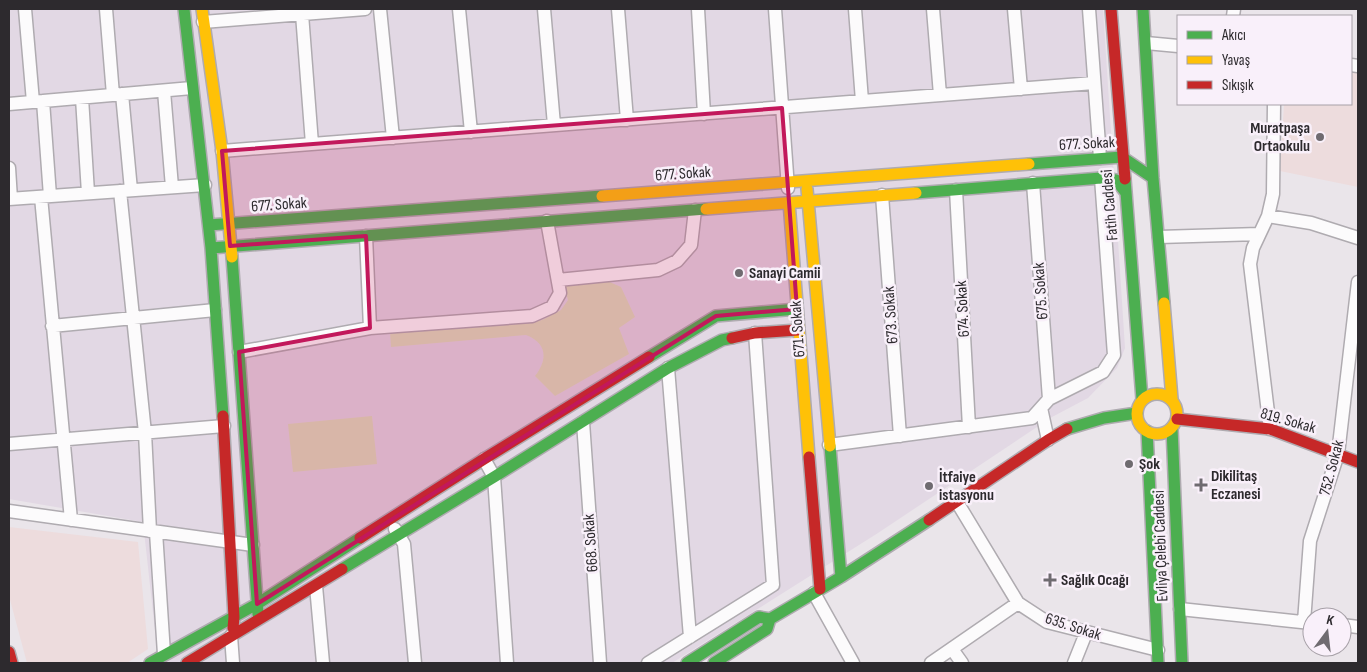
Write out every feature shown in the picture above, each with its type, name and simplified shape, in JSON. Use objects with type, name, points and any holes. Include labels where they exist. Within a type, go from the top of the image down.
[{"type":"street","points":[[26,9],[38,102],[46,196],[52,326],[72,520]]},
{"type":"street","points":[[106,9],[118,95],[134,318],[164,654]]},
{"type":"street","points":[[184,9],[205,185],[216,310],[231,543],[234,617],[232,636],[233,663]]},
{"type":"street","points":[[202,9],[222,151],[240,352],[258,620]]},
{"type":"street","points":[[186,24],[365,9]]},
{"type":"street","points":[[380,9],[393,138]]},
{"type":"street","points":[[459,9],[470,132]]},
{"type":"street","points":[[544,9],[554,125]]},
{"type":"street","points":[[618,9],[627,120]]},
{"type":"street","points":[[698,9],[704,114]]},
{"type":"street","name":"671. Sokak","points":[[775,9],[817,591]]},
{"type":"street","points":[[855,9],[862,101]]},
{"type":"street","points":[[933,9],[940,95]]},
{"type":"street","points":[[1014,9],[1021,89]]},
{"type":"street","points":[[1089,9],[1100,158]]},
{"type":"street","name":"Fatih Caddesi","points":[[1111,9],[1142,399]]},
{"type":"street","points":[[1143,9],[1153,178],[1172,399],[1177,408],[1174,423],[1162,434],[1147,431],[1139,424],[1136,413],[1142,399],[1157,393],[1172,399]]},
{"type":"street","points":[[302,14],[312,144]]},
{"type":"street","points":[[1146,43],[1177,46]]},
{"type":"street","points":[[201,153],[1094,83]]},
{"type":"street","points":[[9,104],[192,88]]},
{"type":"street","points":[[164,91],[172,187]]},
{"type":"street","points":[[82,98],[88,193]]},
{"type":"street","points":[[1270,429],[1250,264],[1253,248],[1268,216],[1273,194],[1274,105]]},
{"type":"street","name":"677. Sokak","points":[[209,225],[1100,158],[1122,157],[1153,178]]},
{"type":"street","points":[[9,168],[10,199],[205,185]]},
{"type":"street","points":[[829,445],[1032,418],[1045,403],[1103,372],[1114,355],[1101,178]]},
{"type":"street","points":[[211,248],[1101,178],[1116,180],[1126,193]]},
{"type":"street","name":"671. Sokak","points":[[806,181],[841,577]]},
{"type":"street","name":"675. Sokak","points":[[1033,183],[1048,440]]},
{"type":"street","name":"674. Sokak","points":[[956,190],[969,427]]},
{"type":"street","name":"673. Sokak","points":[[882,195],[900,436]]},
{"type":"street","points":[[558,280],[658,270],[677,262],[691,245],[695,210]]},
{"type":"street","points":[[1268,216],[1311,223],[1358,238]]},
{"type":"street","points":[[240,352],[370,328],[532,316],[552,306],[560,293],[547,221]]},
{"type":"street","points":[[1159,237],[1259,234]]},
{"type":"street","points":[[366,236],[370,328]]},
{"type":"street","name":"752. Sokak","points":[[1308,607],[1310,541],[1338,454],[1358,282]]},
{"type":"street","points":[[150,663],[257,604],[388,520],[716,316],[797,309]]},
{"type":"street","points":[[52,326],[216,310]]},
{"type":"street","points":[[186,663],[316,586],[668,368],[722,340],[756,334],[798,330]]},
{"type":"street","points":[[648,663],[773,584],[756,334]]},
{"type":"street","points":[[668,368],[690,637]]},
{"type":"street","points":[[687,663],[759,617],[770,619],[841,577],[1067,429],[1104,418],[1136,413]]},
{"type":"street","name":"668. Sokak","points":[[583,422],[600,663]]},
{"type":"street","name":"819. Sokak","points":[[1174,423],[1270,429],[1358,462]]},
{"type":"street","name":"Evliya Çelebi Caddesi","points":[[1174,423],[1182,663]]},
{"type":"street","points":[[9,444],[224,426]]},
{"type":"street","points":[[1147,431],[1158,663]]},
{"type":"street","points":[[484,460],[494,477],[507,663]]},
{"type":"street","name":"635. Sokak","points":[[957,502],[1018,603],[1047,622],[1158,650]]},
{"type":"street","points":[[9,511],[253,545]]},
{"type":"street","points":[[388,520],[404,544],[415,663]]},
{"type":"street","points":[[316,586],[323,663]]},
{"type":"street","points":[[817,591],[853,663]]},
{"type":"street","points":[[931,663],[1018,603]]},
{"type":"street","points":[[1180,609],[1302,621]]},
{"type":"street","points":[[714,663],[767,629],[770,619]]},
{"type":"street","points":[[1074,663],[1086,633]]},
{"type":"street","points":[[952,649],[962,663]]},
{"type":"street","points":[[9,652],[12,663]]},
{"type":"highlighted area","points":[[782,108],[797,309],[716,316],[257,604],[239,352],[370,328],[366,236],[230,246],[222,151]]},
{"type":"shaded area","points":[[9,9],[1103,9],[1125,348],[1117,368],[1088,398],[1052,417],[878,533],[672,663],[146,663],[157,649],[143,522],[9,499]]},
{"type":"shaded area","name":"Muratpaşa Ortaokulu","points":[[1352,72],[1358,73],[1358,187],[1280,171],[1284,105],[1352,105]]},
{"type":"shaded area","points":[[9,527],[138,542],[148,649],[127,663],[27,663],[9,596]]},
{"type":"green space","points":[[605,280],[621,287],[635,317],[619,328],[629,354],[555,396],[535,376],[542,364],[542,347],[533,338],[526,335],[391,347],[390,332],[526,323],[542,320],[561,310],[568,300],[564,286]]},
{"type":"green space","points":[[372,416],[377,464],[293,472],[288,424]]},
{"type":"traffic: fast","points":[[184,9],[211,248],[223,416]]},
{"type":"traffic: fast","points":[[1143,9],[1153,178],[1164,303]]},
{"type":"traffic: fast","points":[[1029,164],[1122,157],[1153,178]]},
{"type":"traffic: fast","points":[[916,193],[1101,178],[1116,180],[1126,193]]},
{"type":"traffic: fast","points":[[1125,179],[1142,399]]},
{"type":"traffic: fast","points":[[209,225],[602,196]]},
{"type":"traffic: fast","points":[[211,248],[706,209]]},
{"type":"traffic: fast","points":[[232,257],[258,614]]},
{"type":"traffic: fast","points":[[649,357],[716,316],[797,309]]},
{"type":"traffic: fast","points":[[342,569],[668,368],[722,340],[732,338]]},
{"type":"traffic: fast","points":[[1067,429],[1104,418],[1137,413]]},
{"type":"traffic: fast","points":[[1172,428],[1182,663]]},
{"type":"traffic: fast","points":[[1147,431],[1158,663]]},
{"type":"traffic: fast","points":[[830,446],[841,577]]},
{"type":"traffic: fast","points":[[714,663],[767,629],[770,619],[841,577],[929,520]]},
{"type":"traffic: fast","points":[[150,663],[257,604],[360,538]]},
{"type":"traffic: fast","points":[[687,663],[759,617],[770,619]]},
{"type":"traffic: slow","points":[[202,9],[222,151],[232,257]]},
{"type":"traffic: slow","points":[[602,196],[1029,164]]},
{"type":"traffic: slow","points":[[807,189],[830,446]]},
{"type":"traffic: slow","points":[[706,209],[916,193]]},
{"type":"traffic: slow","points":[[789,202],[809,457]]},
{"type":"traffic: slow","points":[[1164,303],[1172,399]]},
{"type":"traffic: slow","points":[[1161,394],[1168,397],[1174,403],[1177,414],[1176,422],[1168,431],[1161,434],[1153,434],[1146,431],[1138,422],[1137,410],[1140,403],[1149,395],[1161,394]]},
{"type":"traffic: jam","points":[[1111,9],[1125,179]]},
{"type":"traffic: jam","points":[[732,338],[755,333],[798,330]]},
{"type":"traffic: jam","points":[[360,538],[649,357]]},
{"type":"traffic: jam","points":[[223,416],[234,617],[233,628]]},
{"type":"traffic: jam","points":[[1177,419],[1270,429],[1358,462]]},
{"type":"traffic: jam","points":[[929,520],[1067,429]]},
{"type":"traffic: jam","points":[[809,457],[820,589]]},
{"type":"traffic: jam","points":[[187,663],[342,569]]},
{"type":"traffic: jam","points":[[9,652],[12,663]]},
{"type":"place","name":"Muratpaşa Ortaokulu","points":[[1320,137]]},
{"type":"place","name":"Sanayi Camii","points":[[739,273]]},
{"type":"place","name":"Şok","points":[[1129,464]]},
{"type":"place","name":"Dikilitaş Eczanesi","points":[[1201,485]]},
{"type":"place","name":"İtfaiye istasyonu","points":[[929,486]]},
{"type":"place","name":"Sağlık Ocağı","points":[[1050,580]]}]
